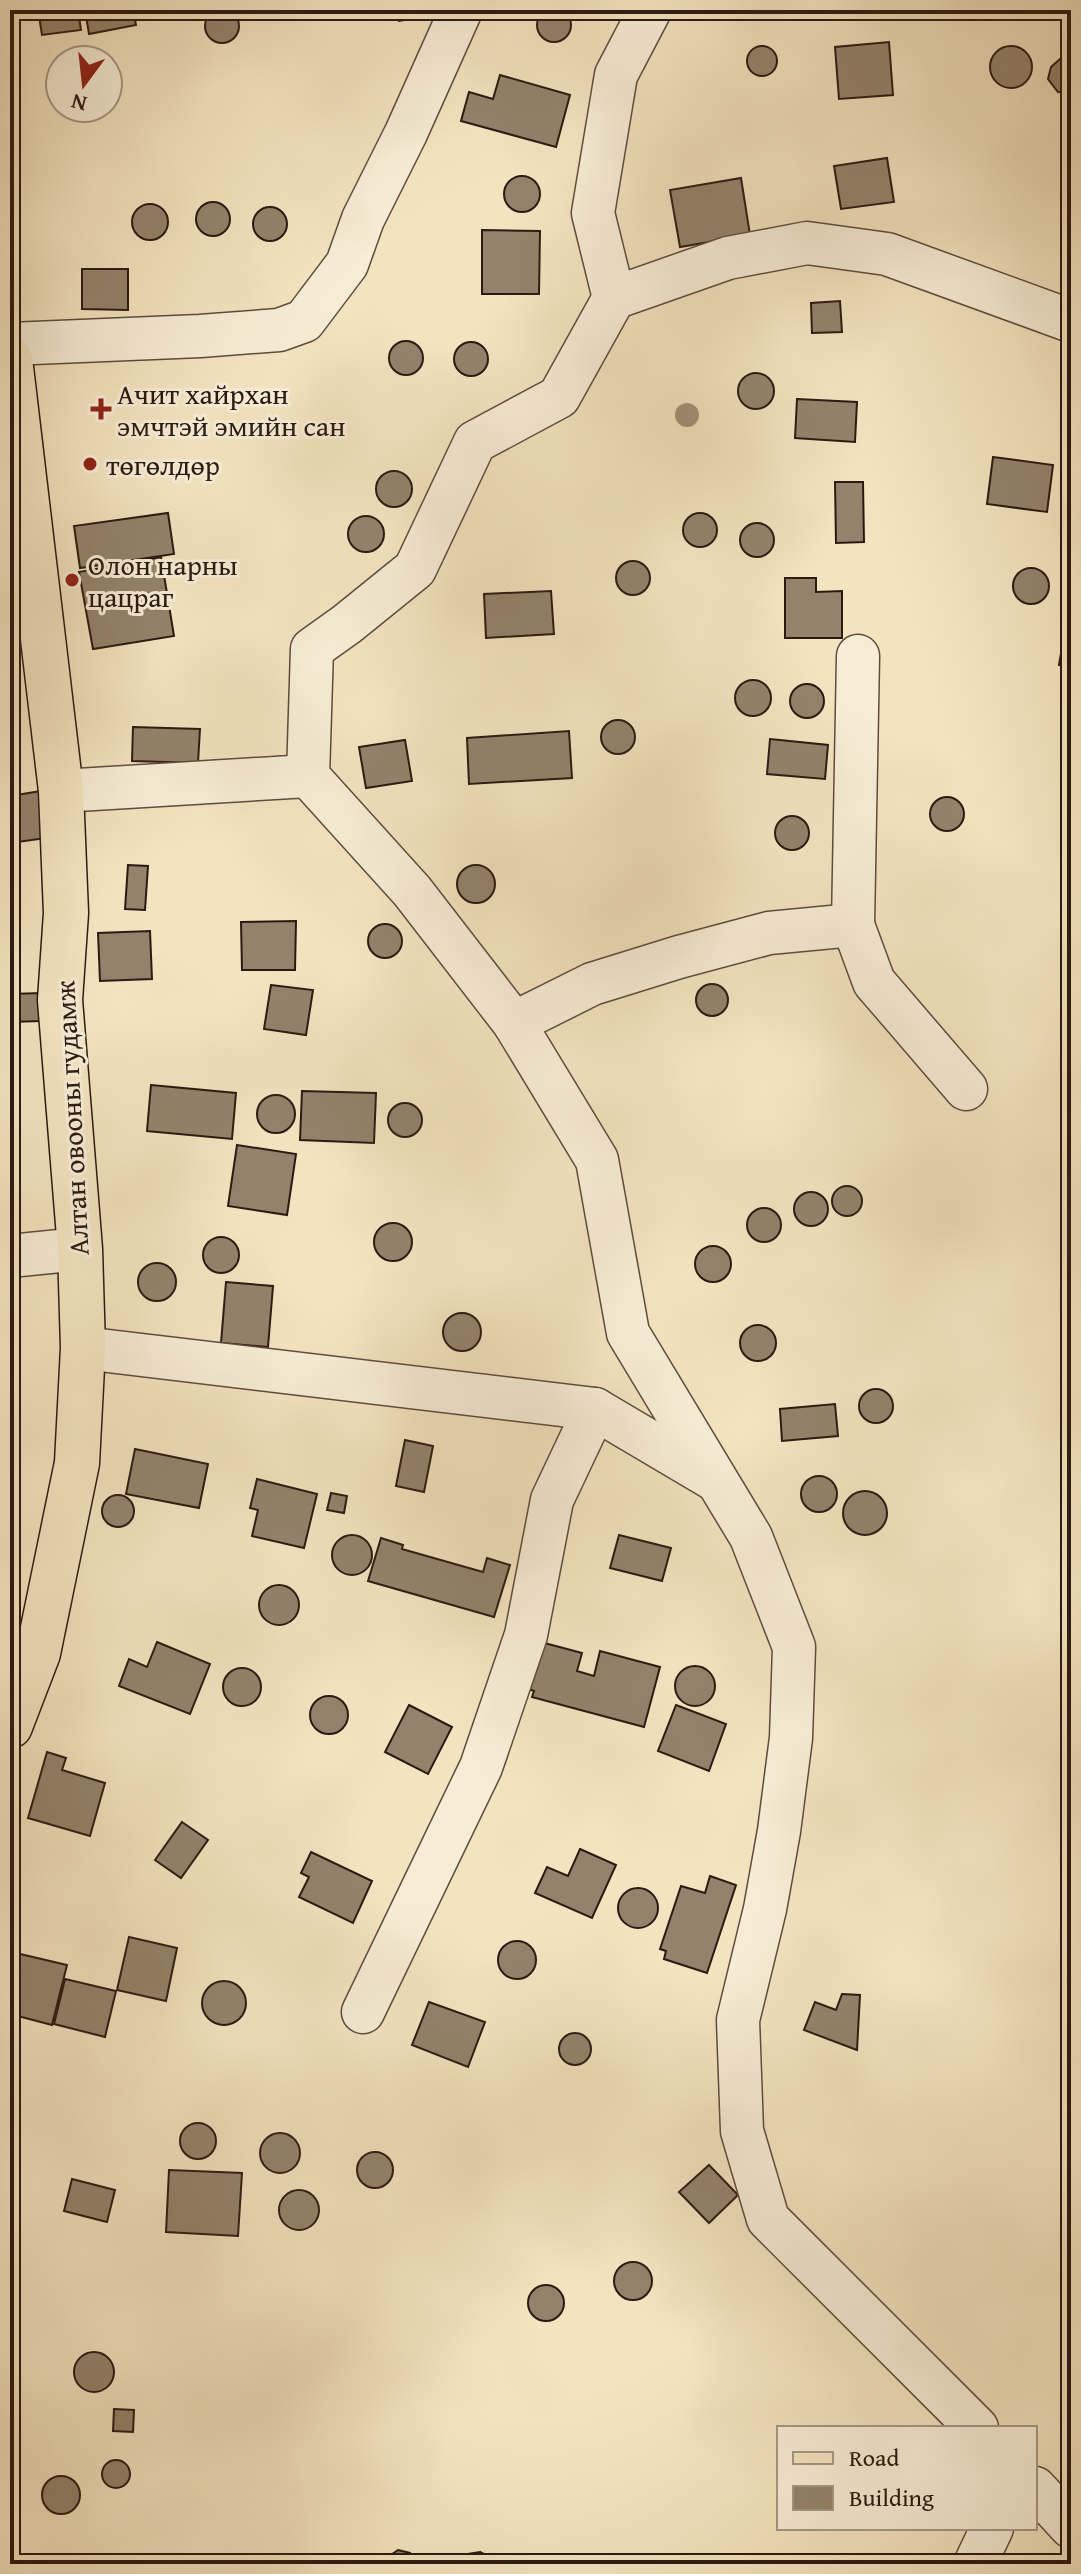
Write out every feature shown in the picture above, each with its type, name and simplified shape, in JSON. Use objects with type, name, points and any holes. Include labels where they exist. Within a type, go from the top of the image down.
[{"type":"main road","name":"Алтан овооны гудамж","points":[[10,359],[61,791],[66,913],[60,1000],[80,1249],[83,1348],[77,1463],[38,1653],[10,1726]]},
{"type":"street","points":[[10,344],[216,335],[279,330],[304,321],[347,264],[363,219],[431,80],[461,10]]},
{"type":"street","points":[[614,298],[593,213],[616,75],[650,10]]},
{"type":"street","points":[[975,2426],[768,2219],[742,2131],[738,2020],[765,1909],[779,1831],[791,1738],[794,1647],[751,1537],[628,1333],[597,1160],[514,1023],[412,891],[308,776],[312,649],[415,569],[475,442],[559,397],[614,298],[728,258],[807,243],[887,254],[1071,321]]},
{"type":"street","points":[[858,656],[853,925],[874,982],[966,1089]]},
{"type":"street","points":[[61,791],[308,776]]},
{"type":"street","points":[[514,1023],[592,984],[679,957],[769,933],[853,925]]},
{"type":"street","points":[[10,1256],[80,1249]]},
{"type":"street","points":[[83,1348],[595,1409],[719,1483]]},
{"type":"street","points":[[363,2012],[481,1767],[526,1635],[552,1500],[595,1409]]},
{"type":"street","points":[[1037,2490],[1071,2527]]},
{"type":"street","points":[[975,2564],[991,2530]]},
{"type":"building","points":[[554,8],[566,13],[571,25],[566,37],[554,42],[542,37],[537,25],[542,13]]},
{"type":"building","points":[[222,9],[234,14],[239,26],[234,38],[222,43],[210,38],[205,26],[210,14]]},
{"type":"building","points":[[38,10],[78,10],[81,30],[42,35]]},
{"type":"building","points":[[85,10],[133,10],[136,25],[89,34]]},
{"type":"building","points":[[386,10],[418,10],[410,19],[399,21]]},
{"type":"building","points":[[889,42],[893,95],[839,99],[835,47]]},
{"type":"building","points":[[762,46],[773,50],[777,61],[773,72],[762,76],[751,72],[747,61],[751,50]]},
{"type":"building","points":[[1011,46],[1026,52],[1032,67],[1026,82],[1011,88],[996,82],[990,67],[996,52]]},
{"type":"building","points":[[1060,59],[1071,59],[1069,93],[1058,92],[1048,79],[1051,67]]},
{"type":"building","points":[[500,75],[570,95],[556,147],[461,121],[469,92],[493,99]]},
{"type":"building","points":[[887,158],[894,202],[841,209],[834,166]]},
{"type":"building","points":[[522,176],[534,182],[540,194],[534,206],[522,212],[510,206],[504,194],[510,182]]},
{"type":"building","points":[[741,178],[750,235],[680,247],[670,190]]},
{"type":"building","points":[[213,202],[225,207],[230,219],[225,231],[213,236],[201,231],[196,219],[201,207]]},
{"type":"building","points":[[150,204],[162,210],[168,222],[162,234],[150,240],[138,234],[132,222],[138,210]]},
{"type":"building","points":[[270,207],[282,212],[287,224],[282,236],[270,241],[258,236],[253,224],[258,212]]},
{"type":"building","points":[[482,230],[540,231],[539,294],[482,294]]},
{"type":"building","points":[[82,269],[128,269],[128,310],[82,309]]},
{"type":"building","points":[[840,301],[842,332],[812,333],[811,303]]},
{"type":"building","points":[[406,341],[418,346],[423,358],[418,370],[406,375],[394,370],[389,358],[394,346]]},
{"type":"building","points":[[471,342],[483,347],[488,359],[483,371],[471,376],[459,371],[454,359],[459,347]]},
{"type":"building","points":[[756,373],[768,379],[774,391],[768,403],[756,409],[744,403],[738,391],[744,379]]},
{"type":"building","points":[[797,399],[857,402],[855,442],[795,438]]},
{"type":"building","points":[[993,457],[1053,465],[1047,512],[987,504]]},
{"type":"building","points":[[394,471],[406,477],[412,489],[406,501],[394,507],[382,501],[376,489],[382,477]]},
{"type":"building","points":[[835,482],[863,482],[864,542],[836,543]]},
{"type":"building","points":[[168,513],[174,554],[80,568],[74,526]]},
{"type":"building","points":[[700,513],[712,518],[717,530],[712,542],[700,547],[688,542],[683,530],[688,518]]},
{"type":"building","points":[[366,516],[378,522],[384,534],[378,546],[366,552],[354,546],[348,534],[354,522]]},
{"type":"building","points":[[757,523],[769,528],[774,540],[769,552],[757,557],[745,552],[740,540],[745,528]]},
{"type":"building","points":[[161,557],[174,636],[93,649],[79,572]]},
{"type":"building","points":[[633,561],[645,566],[650,578],[645,590],[633,595],[621,590],[616,578],[621,566]]},
{"type":"building","points":[[1031,568],[1043,574],[1049,586],[1043,598],[1031,604],[1019,598],[1013,586],[1019,574]]},
{"type":"building","points":[[785,578],[816,578],[816,592],[842,591],[842,638],[785,638]]},
{"type":"building","points":[[551,591],[554,634],[486,638],[484,594]]},
{"type":"building","points":[[10,597],[13,597],[18,647],[10,648]]},
{"type":"building","points":[[1071,600],[1071,667],[1059,665]]},
{"type":"building","points":[[753,680],[765,686],[771,698],[765,710],[753,716],[741,710],[735,698],[741,686]]},
{"type":"building","points":[[807,684],[819,689],[824,701],[819,713],[807,718],[795,713],[790,701],[795,689]]},
{"type":"building","points":[[618,720],[630,725],[635,737],[630,749],[618,754],[606,749],[601,737],[606,725]]},
{"type":"building","points":[[133,727],[200,729],[198,763],[132,761]]},
{"type":"building","points":[[569,731],[572,778],[469,784],[467,738]]},
{"type":"building","points":[[770,739],[828,745],[825,779],[767,774]]},
{"type":"building","points":[[405,740],[412,781],[366,788],[359,747]]},
{"type":"building","points":[[41,791],[46,838],[10,843],[10,796]]},
{"type":"building","points":[[947,797],[959,802],[964,814],[959,826],[947,831],[935,826],[930,814],[935,802]]},
{"type":"building","points":[[792,816],[804,821],[809,833],[804,845],[792,850],[780,845],[775,833],[780,821]]},
{"type":"building","points":[[128,865],[148,866],[145,910],[125,909]]},
{"type":"building","points":[[476,865],[490,870],[495,884],[490,898],[476,903],[462,898],[457,884],[462,870]]},
{"type":"building","points":[[296,921],[295,970],[242,970],[241,922]]},
{"type":"building","points":[[385,924],[397,929],[402,941],[397,953],[385,958],[373,953],[368,941],[373,929]]},
{"type":"building","points":[[150,931],[152,979],[100,981],[98,933]]},
{"type":"building","points":[[712,984],[724,988],[728,1000],[724,1012],[712,1016],[700,1012],[696,1000],[700,988]]},
{"type":"building","points":[[271,985],[313,990],[306,1035],[264,1029]]},
{"type":"building","points":[[41,993],[41,1021],[10,1022],[10,994]]},
{"type":"building","points":[[1071,1053],[1071,1083],[1062,1074],[1061,1068]]},
{"type":"building","points":[[151,1085],[236,1093],[232,1139],[147,1131]]},
{"type":"building","points":[[302,1091],[376,1093],[374,1143],[300,1140]]},
{"type":"building","points":[[276,1095],[289,1101],[295,1114],[289,1127],[276,1133],[263,1127],[257,1114],[263,1101]]},
{"type":"building","points":[[405,1103],[417,1108],[422,1120],[417,1132],[405,1137],[393,1132],[388,1120],[393,1108]]},
{"type":"building","points":[[237,1145],[296,1154],[287,1215],[228,1206]]},
{"type":"building","points":[[847,1186],[858,1190],[862,1201],[858,1212],[847,1216],[836,1212],[832,1201],[836,1190]]},
{"type":"building","points":[[811,1192],[823,1197],[828,1209],[823,1221],[811,1226],[799,1221],[794,1209],[799,1197]]},
{"type":"building","points":[[764,1208],[776,1213],[781,1225],[776,1237],[764,1242],[752,1237],[747,1225],[752,1213]]},
{"type":"building","points":[[393,1223],[406,1229],[412,1242],[406,1255],[393,1261],[380,1255],[374,1242],[380,1229]]},
{"type":"building","points":[[221,1237],[233,1243],[239,1255],[233,1267],[221,1273],[209,1267],[203,1255],[209,1243]]},
{"type":"building","points":[[713,1246],[726,1251],[731,1264],[726,1277],[713,1282],[700,1277],[695,1264],[700,1251]]},
{"type":"building","points":[[157,1263],[170,1269],[176,1282],[170,1295],[157,1301],[144,1295],[138,1282],[144,1269]]},
{"type":"building","points":[[226,1282],[273,1286],[268,1347],[221,1343]]},
{"type":"building","points":[[462,1313],[475,1319],[481,1332],[475,1345],[462,1351],[449,1345],[443,1332],[449,1319]]},
{"type":"building","points":[[758,1325],[771,1330],[776,1343],[771,1356],[758,1361],[745,1356],[740,1343],[745,1330]]},
{"type":"building","points":[[876,1389],[888,1394],[893,1406],[888,1418],[876,1423],[864,1418],[859,1406],[864,1394]]},
{"type":"building","points":[[835,1404],[838,1436],[782,1441],[780,1409]]},
{"type":"building","points":[[405,1440],[433,1446],[424,1492],[396,1486]]},
{"type":"building","points":[[135,1449],[208,1464],[199,1508],[126,1494]]},
{"type":"building","points":[[819,1476],[832,1481],[837,1494],[832,1507],[819,1512],[806,1507],[801,1494],[806,1481]]},
{"type":"building","points":[[257,1479],[317,1494],[304,1548],[252,1536],[258,1510],[250,1508]]},
{"type":"building","points":[[865,1491],[880,1498],[887,1513],[880,1528],[865,1535],[850,1528],[843,1513],[850,1498]]},
{"type":"building","points":[[331,1493],[347,1496],[344,1513],[327,1510]]},
{"type":"building","points":[[118,1495],[129,1500],[134,1511],[129,1522],[118,1527],[107,1522],[102,1511],[107,1500]]},
{"type":"building","points":[[352,1535],[366,1541],[372,1555],[366,1569],[352,1575],[338,1569],[332,1555],[338,1541]]},
{"type":"building","points":[[619,1535],[671,1548],[662,1581],[610,1568]]},
{"type":"building","points":[[381,1538],[403,1545],[402,1549],[483,1572],[487,1558],[510,1565],[494,1617],[368,1581]]},
{"type":"building","points":[[279,1585],[293,1591],[299,1605],[293,1619],[279,1625],[265,1619],[259,1605],[265,1591]]},
{"type":"building","points":[[537,1641],[582,1653],[577,1671],[594,1676],[600,1651],[660,1667],[644,1727],[532,1697],[534,1691],[525,1688]]},
{"type":"building","points":[[157,1642],[210,1664],[190,1714],[119,1686],[129,1659],[147,1667]]},
{"type":"building","points":[[695,1666],[709,1672],[715,1686],[709,1700],[695,1706],[681,1700],[675,1686],[681,1672]]},
{"type":"building","points":[[242,1668],[256,1673],[261,1687],[256,1701],[242,1706],[228,1701],[223,1687],[228,1673]]},
{"type":"building","points":[[329,1696],[342,1702],[348,1715],[342,1728],[329,1734],[316,1728],[310,1715],[316,1702]]},
{"type":"building","points":[[409,1705],[452,1727],[428,1774],[385,1752]]},
{"type":"building","points":[[676,1705],[726,1724],[709,1771],[658,1751]]},
{"type":"building","points":[[47,1752],[66,1758],[62,1770],[105,1783],[90,1836],[28,1818]]},
{"type":"building","points":[[182,1822],[208,1840],[181,1878],[155,1860]]},
{"type":"building","points":[[580,1849],[616,1865],[592,1918],[535,1893],[547,1867],[568,1876]]},
{"type":"building","points":[[311,1852],[372,1881],[353,1923],[299,1897],[309,1877],[301,1873]]},
{"type":"building","points":[[710,1876],[736,1885],[707,1973],[664,1959],[666,1951],[660,1949],[681,1886],[705,1893]]},
{"type":"building","points":[[638,1888],[652,1894],[658,1908],[652,1922],[638,1928],[624,1922],[618,1908],[624,1894]]},
{"type":"building","points":[[129,1937],[177,1948],[166,2001],[117,1990]]},
{"type":"building","points":[[517,1941],[531,1946],[536,1960],[531,1974],[517,1979],[503,1974],[498,1960],[503,1946]]},
{"type":"building","points":[[16,1953],[67,1965],[52,2025],[10,2014],[10,1979]]},
{"type":"building","points":[[65,1979],[116,1991],[105,2037],[54,2024]]},
{"type":"building","points":[[224,1981],[239,1988],[246,2003],[239,2018],[224,2025],[209,2018],[202,2003],[209,1988]]},
{"type":"building","points":[[842,1994],[860,1995],[857,2050],[804,2030],[815,2002],[836,2010]]},
{"type":"building","points":[[429,2002],[485,2022],[468,2067],[412,2045]]},
{"type":"building","points":[[575,2033],[587,2037],[591,2049],[587,2061],[575,2065],[563,2061],[559,2049],[563,2037]]},
{"type":"building","points":[[198,2123],[211,2128],[216,2141],[211,2154],[198,2159],[185,2154],[180,2141],[185,2128]]},
{"type":"building","points":[[280,2133],[294,2139],[300,2153],[294,2167],[280,2173],[266,2167],[260,2153],[266,2139]]},
{"type":"building","points":[[375,2152],[388,2157],[393,2170],[388,2183],[375,2188],[362,2183],[357,2170],[362,2157]]},
{"type":"building","points":[[709,2165],[738,2195],[709,2223],[679,2192]]},
{"type":"building","points":[[169,2170],[242,2173],[238,2236],[166,2232]]},
{"type":"building","points":[[72,2179],[115,2190],[107,2222],[64,2211]]},
{"type":"building","points":[[299,2190],[313,2196],[319,2210],[313,2224],[299,2230],[285,2224],[279,2210],[285,2196]]},
{"type":"building","points":[[633,2262],[647,2267],[652,2281],[647,2295],[633,2300],[619,2295],[614,2281],[619,2267]]},
{"type":"building","points":[[546,2285],[559,2290],[564,2303],[559,2316],[546,2321],[533,2316],[528,2303],[533,2290]]},
{"type":"building","points":[[94,2352],[108,2358],[114,2372],[108,2386],[94,2392],[80,2386],[74,2372],[80,2358]]},
{"type":"building","points":[[114,2409],[134,2410],[133,2432],[113,2431]]},
{"type":"building","points":[[116,2460],[126,2464],[130,2474],[126,2484],[116,2488],[106,2484],[102,2474],[106,2464]]},
{"type":"building","points":[[61,2476],[74,2482],[80,2495],[74,2508],[61,2514],[48,2508],[42,2495],[48,2482]]},
{"type":"building","points":[[398,2550],[410,2553],[419,2564],[383,2564]]},
{"type":"building","points":[[480,2552],[494,2564],[459,2564],[468,2554]]},
{"type":"building","points":[[141,2554],[141,2564],[85,2564],[85,2555]]},
{"type":"place","name":"Ачит хайрхан эмчтэй эмийн сан","points":[[101,409]]},
{"type":"place","name":"төгөлдөр","points":[[90,464]]},
{"type":"place","name":"Олон нарны цацраг","points":[[72,580]]}]
